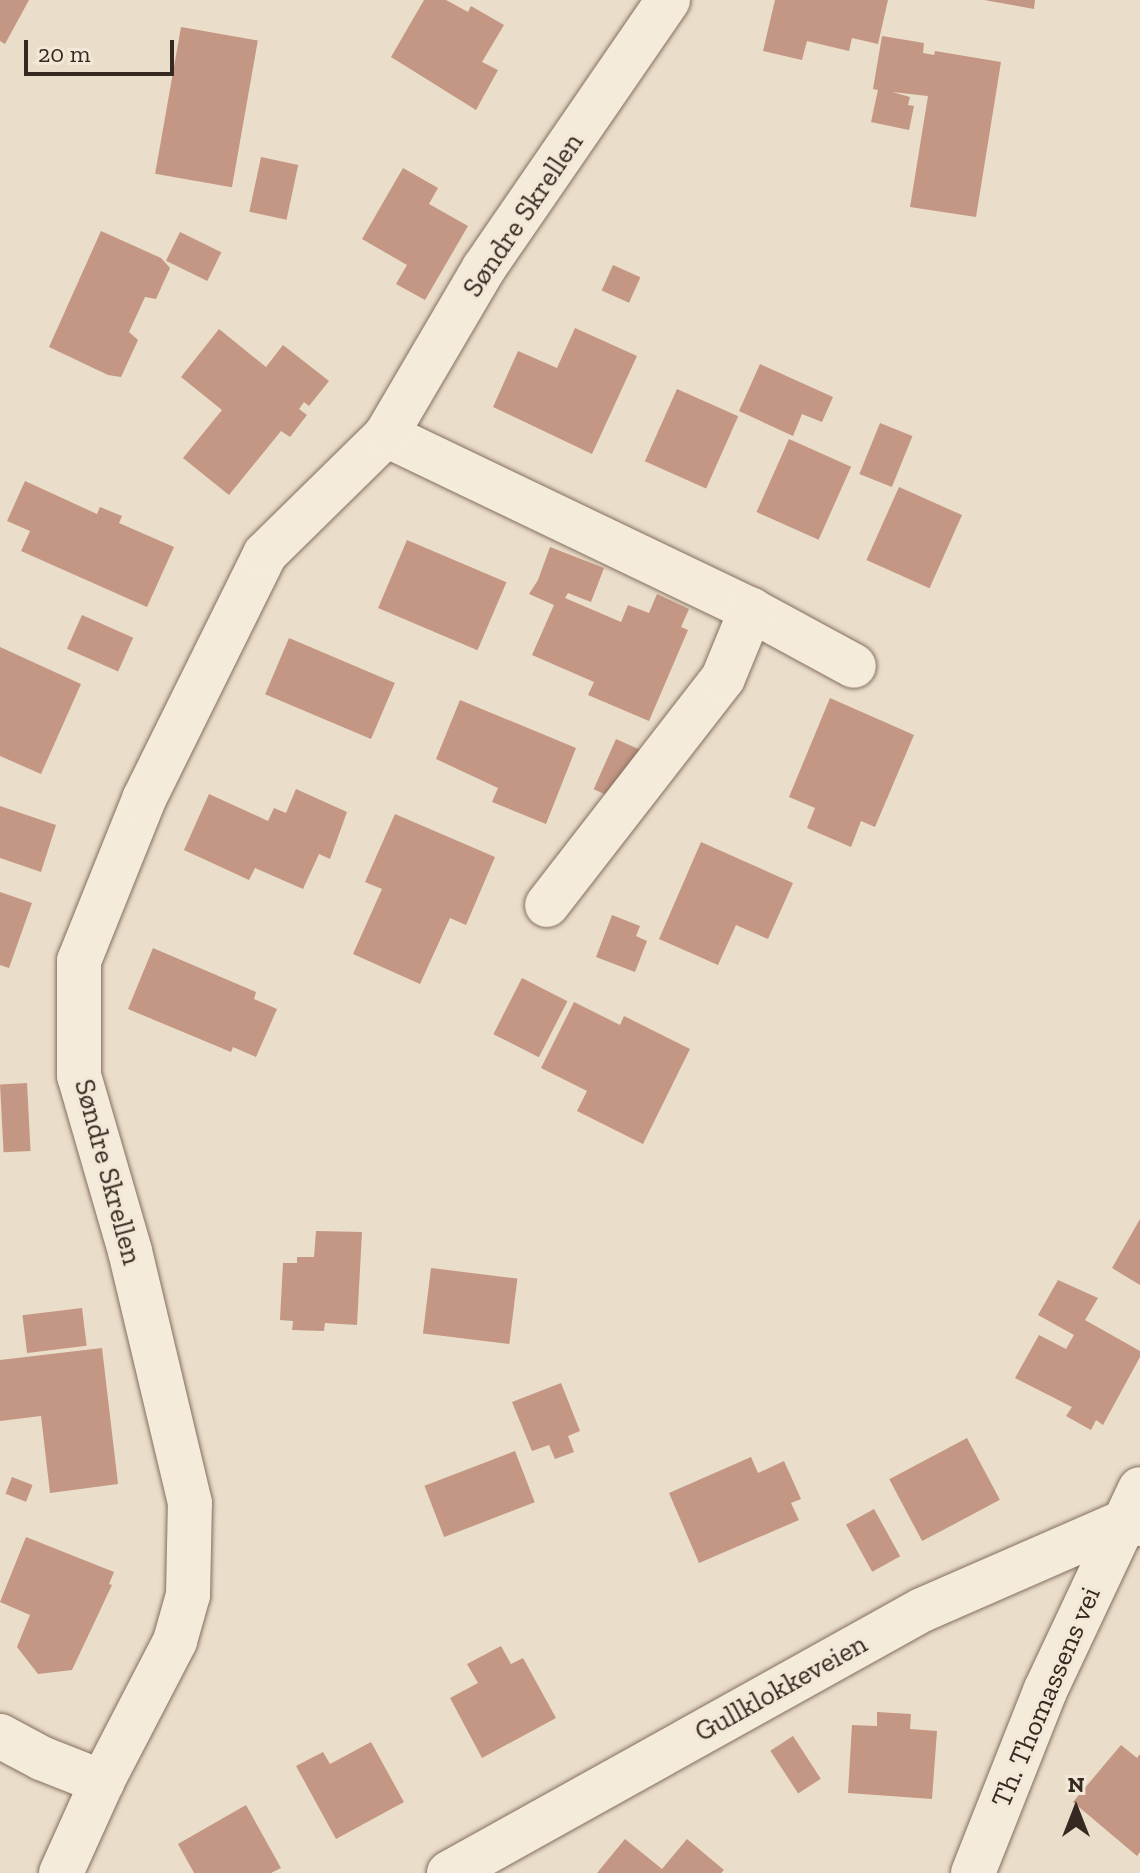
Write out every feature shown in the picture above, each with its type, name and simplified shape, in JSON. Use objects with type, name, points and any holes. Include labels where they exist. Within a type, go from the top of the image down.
[{"type":"street","name":"Søndre Skrellen","points":[[61,1873],[102,1782],[175,1641],[188,1595],[190,1503],[130,1251],[79,1076],[79,961],[144,799],[265,554],[386,435],[484,268],[668,0]]},
{"type":"street","points":[[386,435],[751,610],[854,666]]},
{"type":"street","points":[[547,905],[723,678],[751,610]]},
{"type":"street","name":"Gullklokkeveien","points":[[449,1873],[922,1610],[1134,1512]]},
{"type":"street","name":"Th. Thomassens vei","points":[[973,1873],[1045,1691],[1134,1512]]},
{"type":"street","points":[[0,1736],[41,1758],[102,1782]]},
{"type":"building","points":[[0,0],[29,0],[5,44],[0,41]]},
{"type":"building","points":[[424,0],[446,0],[468,12],[471,6],[504,25],[482,62],[498,70],[476,110],[391,57]]},
{"type":"building","points":[[775,0],[888,0],[878,44],[852,38],[849,51],[807,41],[802,60],[763,51]]},
{"type":"building","points":[[984,0],[1035,0],[1034,9]]},
{"type":"building","points":[[181,27],[258,41],[232,187],[155,174]]},
{"type":"building","points":[[882,36],[924,43],[923,53],[934,55],[935,51],[1001,62],[976,217],[910,207],[928,96],[892,92],[910,97],[908,105],[914,106],[909,130],[871,122],[878,90],[873,89]]},
{"type":"building","points":[[261,157],[298,165],[287,220],[249,212]]},
{"type":"building","points":[[403,168],[438,188],[429,204],[468,226],[425,300],[396,284],[407,265],[362,239]]},
{"type":"building","points":[[101,231],[161,258],[170,268],[156,299],[145,297],[129,332],[138,340],[121,377],[108,375],[49,347]]},
{"type":"building","points":[[180,232],[221,252],[207,281],[166,261]]},
{"type":"building","points":[[613,265],[640,277],[629,303],[602,291]]},
{"type":"building","points":[[575,328],[637,356],[592,454],[493,407],[518,351],[557,368]]},
{"type":"building","points":[[219,329],[266,367],[283,345],[329,381],[309,406],[304,402],[299,409],[307,415],[290,437],[281,431],[229,495],[183,458],[222,410],[181,377]]},
{"type":"building","points":[[760,364],[833,397],[822,422],[802,414],[793,436],[739,411]]},
{"type":"building","points":[[677,389],[738,416],[706,488],[645,461]]},
{"type":"building","points":[[880,423],[912,436],[892,487],[859,474]]},
{"type":"building","points":[[789,439],[851,467],[819,540],[756,512]]},
{"type":"building","points":[[25,481],[97,514],[100,507],[122,516],[119,523],[174,547],[147,607],[21,551],[30,531],[7,521]]},
{"type":"building","points":[[899,487],[962,515],[929,588],[866,560]]},
{"type":"building","points":[[407,540],[506,582],[478,650],[378,608]]},
{"type":"building","points":[[550,547],[604,568],[591,602],[568,593],[565,598],[621,622],[628,605],[649,613],[657,594],[689,609],[681,627],[688,630],[649,721],[588,695],[594,682],[532,655],[554,605],[529,594],[538,580]]},
{"type":"building","points":[[82,615],[133,638],[118,672],[67,649]]},
{"type":"building","points":[[289,638],[395,683],[371,739],[265,694]]},
{"type":"building","points":[[0,647],[81,684],[41,774],[0,756]]},
{"type":"building","points":[[830,698],[914,735],[875,827],[861,821],[851,847],[807,828],[815,808],[789,797]]},
{"type":"building","points":[[460,700],[576,748],[546,824],[492,802],[498,788],[436,759]]},
{"type":"building","points":[[616,739],[645,752],[623,802],[594,789]]},
{"type":"building","points":[[296,789],[347,812],[330,859],[319,854],[303,889],[255,868],[249,880],[184,850],[209,794],[268,821],[274,808],[286,813]]},
{"type":"building","points":[[0,806],[56,825],[41,872],[0,858]]},
{"type":"building","points":[[395,814],[495,857],[466,925],[450,918],[420,984],[353,954],[382,889],[365,882]]},
{"type":"building","points":[[701,842],[793,883],[768,939],[736,925],[718,965],[659,939]]},
{"type":"building","points":[[0,892],[32,903],[9,968],[0,965]]},
{"type":"building","points":[[612,915],[640,926],[636,936],[647,941],[635,972],[596,957]]},
{"type":"building","points":[[153,948],[256,992],[254,999],[277,1009],[256,1057],[233,1047],[231,1052],[128,1009]]},
{"type":"building","points":[[522,978],[567,1001],[539,1057],[493,1034]]},
{"type":"building","points":[[574,1002],[620,1025],[624,1016],[690,1049],[643,1144],[577,1111],[587,1091],[541,1068]]},
{"type":"building","points":[[27,1083],[31,1151],[4,1152],[0,1084]]},
{"type":"building","points":[[1140,1219],[1140,1285],[1112,1268]]},
{"type":"building","points":[[316,1231],[362,1232],[357,1325],[325,1323],[324,1331],[292,1330],[293,1321],[280,1320],[283,1263],[297,1263],[297,1257],[314,1257]]},
{"type":"building","points":[[431,1268],[517,1279],[509,1344],[423,1334]]},
{"type":"building","points":[[1058,1280],[1098,1298],[1085,1320],[1140,1351],[1140,1357],[1103,1425],[1096,1420],[1091,1430],[1066,1416],[1072,1407],[1015,1378],[1039,1335],[1066,1349],[1074,1335],[1038,1315]]},
{"type":"building","points":[[82,1308],[87,1346],[27,1353],[22,1315]]},
{"type":"building","points":[[102,1348],[118,1484],[50,1493],[41,1416],[0,1421],[0,1360]]},
{"type":"building","points":[[561,1383],[580,1431],[568,1436],[574,1452],[555,1459],[549,1445],[532,1451],[512,1402]]},
{"type":"building","points":[[967,1438],[1000,1500],[922,1541],[889,1479]]},
{"type":"building","points":[[515,1451],[535,1502],[444,1537],[424,1486]]},
{"type":"building","points":[[751,1457],[758,1473],[784,1461],[801,1499],[791,1503],[799,1520],[699,1563],[669,1493]]},
{"type":"building","points":[[12,1477],[33,1485],[26,1502],[6,1494]]},
{"type":"building","points":[[874,1509],[900,1556],[872,1572],[846,1525]]},
{"type":"building","points":[[26,1537],[114,1572],[109,1584],[112,1585],[72,1670],[38,1674],[17,1647],[30,1615],[0,1602]]},
{"type":"building","points":[[501,1646],[511,1664],[523,1658],[556,1718],[482,1758],[450,1698],[478,1683],[467,1664]]},
{"type":"building","points":[[877,1712],[911,1714],[910,1729],[937,1731],[932,1799],[848,1793],[852,1725],[877,1726]]},
{"type":"building","points":[[793,1736],[821,1779],[798,1793],[770,1751]]},
{"type":"building","points":[[371,1742],[404,1802],[336,1839],[296,1766],[323,1752],[330,1764]]},
{"type":"building","points":[[1121,1745],[1137,1758],[1140,1754],[1140,1852],[1137,1856],[1073,1802]]},
{"type":"building","points":[[246,1805],[281,1868],[271,1873],[194,1873],[178,1844]]},
{"type":"building","points":[[625,1839],[662,1869],[687,1839],[724,1870],[721,1873],[597,1873]]}]
